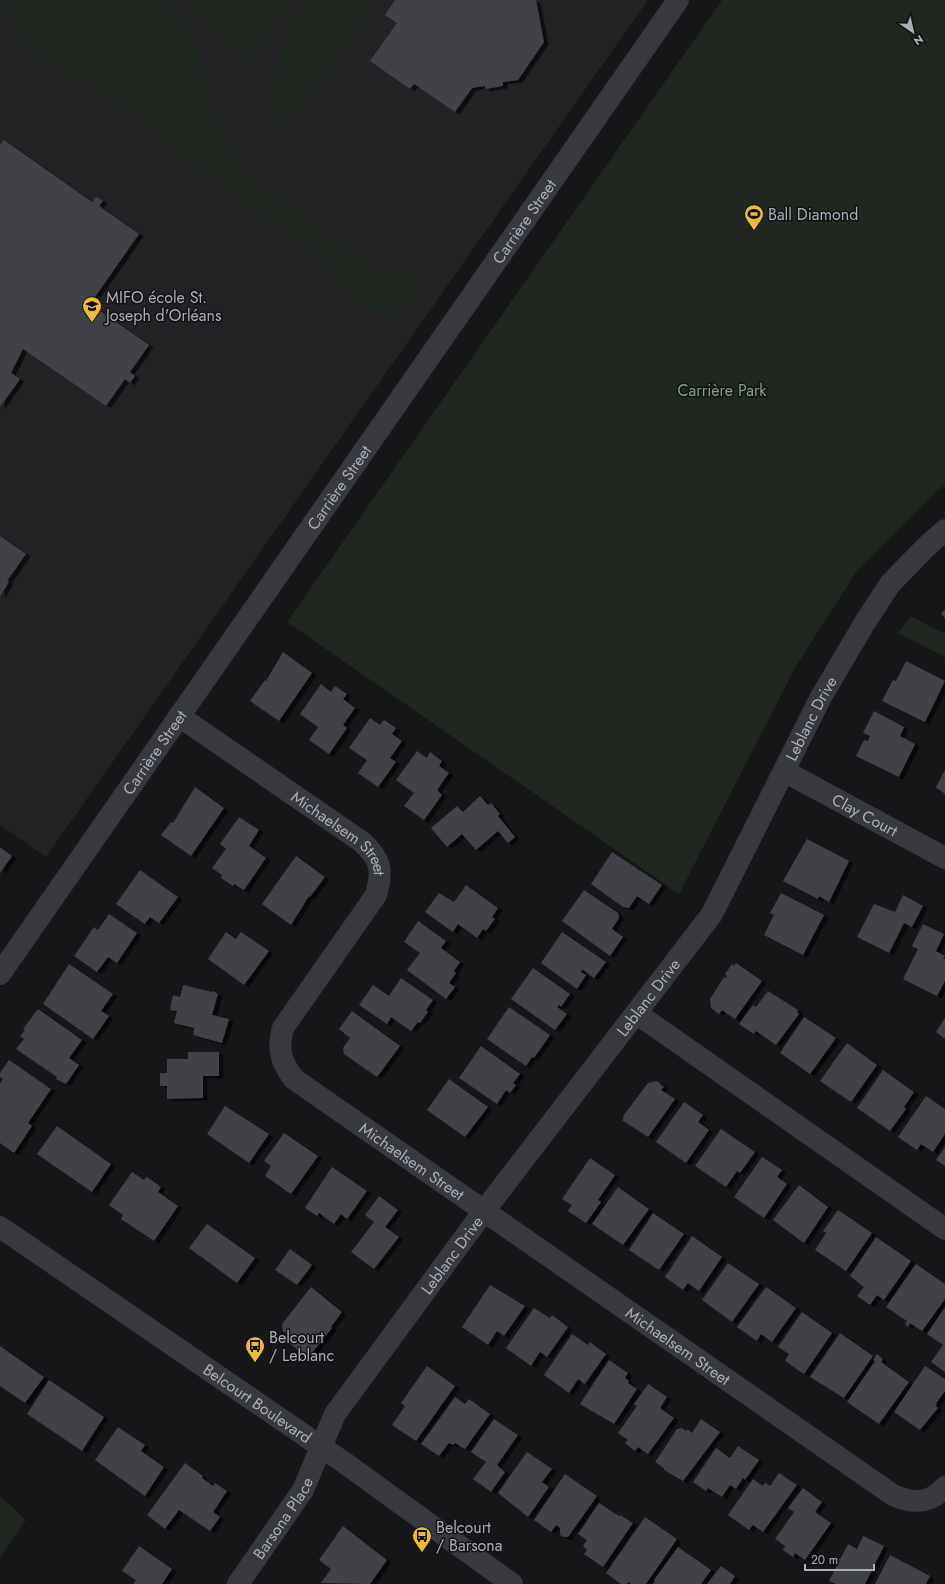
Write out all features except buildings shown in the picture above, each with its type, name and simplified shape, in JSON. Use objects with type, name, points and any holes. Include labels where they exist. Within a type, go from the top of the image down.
[{"type":"street","name":"Carrière Street","points":[[0,974],[678,0]]},
{"type":"street","name":"Leblanc Drive","points":[[322,1447],[335,1414],[484,1211],[712,914],[822,697],[890,584],[924,548],[945,530]]},
{"type":"street","name":"Michaelsem Street","points":[[179,716],[362,842],[373,852],[380,864],[381,879],[376,895],[283,1028],[279,1041],[281,1054],[286,1068],[294,1079],[893,1495],[907,1501],[924,1501],[938,1494],[945,1487]]},
{"type":"street","name":"Clay Court","points":[[784,772],[945,858]]},
{"type":"street","points":[[636,1013],[945,1229]]},
{"type":"street","name":"Belcourt Boulevard","points":[[0,1227],[322,1447],[512,1584]]},
{"type":"street","name":"Barsona Place","points":[[238,1584],[303,1490],[322,1447]]},
{"type":"shaded area","points":[[0,0],[648,0],[46,857],[0,825]]},
{"type":"green space","points":[[4,0],[163,0],[175,11],[200,52],[206,90],[233,151],[253,182],[385,274],[412,266],[425,296],[392,317],[358,304],[318,255],[170,147],[141,119],[24,46],[2,4]]},
{"type":"green space","points":[[182,0],[294,0],[248,61]]},
{"type":"green space","points":[[308,0],[373,0],[348,48],[305,95],[295,118],[281,124],[274,121],[264,100],[264,93],[276,73],[282,35]]},
{"type":"green space","name":"Carrière Park","points":[[722,0],[945,0],[945,485],[937,491],[857,571],[796,666],[679,894],[287,622]]},
{"type":"green space","points":[[911,616],[945,634],[945,657],[898,633]]},
{"type":"green space","points":[[0,1496],[26,1520],[0,1558]]},
{"type":"place","name":"Ball Diamond","points":[[754,231]]},
{"type":"place","name":"MIFO école St. Joseph d'Orléans","points":[[92,323]]},
{"type":"place","name":"Belcourt / Leblanc","points":[[255,1363]]},
{"type":"place","name":"Belcourt / Barsona","points":[[422,1553]]}]
